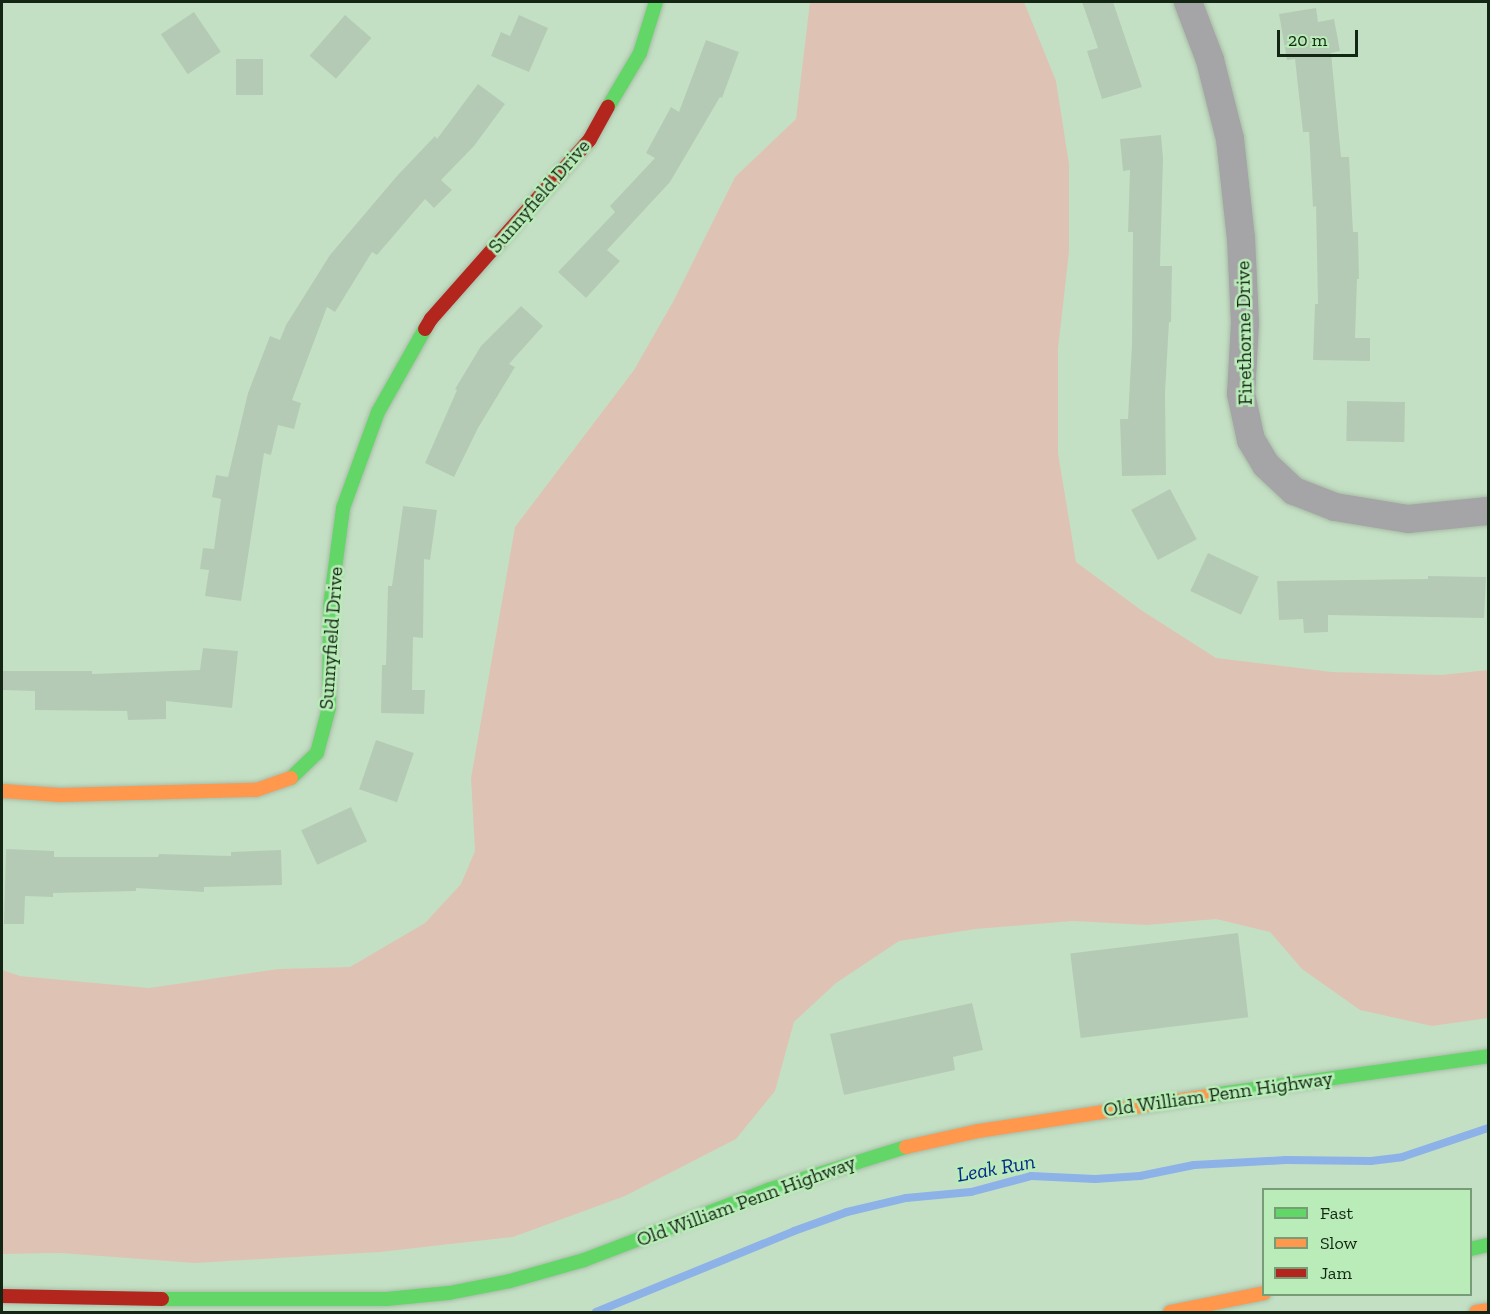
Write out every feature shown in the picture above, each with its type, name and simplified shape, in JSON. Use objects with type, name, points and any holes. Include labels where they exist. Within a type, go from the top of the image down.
[{"type":"main road","name":"Sunnyfield Drive","points":[[2,791],[60,795],[256,790],[291,778],[317,753],[329,708],[330,606],[342,508],[378,412],[431,319],[590,139],[640,53],[656,2]]},
{"type":"main road","name":"Old William Penn Highway","points":[[2,1296],[266,1300],[386,1299],[449,1293],[510,1281],[584,1260],[768,1190],[886,1152],[978,1131],[1072,1115],[1488,1056]]},
{"type":"main road","points":[[1472,1249],[1488,1245]]},
{"type":"main road","points":[[1170,1312],[1262,1293]]},
{"type":"main road","points":[[1476,1312],[1488,1310]]},
{"type":"street","name":"Firethorne Drive","points":[[1188,2],[1210,60],[1230,139],[1241,238],[1245,323],[1241,394],[1251,440],[1261,457],[1266,465],[1294,491],[1335,507],[1408,519],[1488,511]]},
{"type":"shaded area","points":[[810,2],[1024,2],[1056,81],[1069,164],[1069,252],[1058,349],[1058,453],[1076,562],[1141,610],[1216,658],[1332,672],[1441,675],[1488,670],[1488,1018],[1432,1026],[1360,1010],[1302,969],[1270,932],[1216,919],[1147,925],[1073,921],[976,929],[899,941],[836,983],[794,1022],[775,1091],[736,1139],[625,1196],[513,1237],[380,1252],[195,1263],[60,1253],[2,1254],[2,970],[20,976],[149,988],[278,969],[350,967],[425,923],[461,884],[475,851],[471,778],[515,527],[634,370],[674,300],[735,177],[796,119]]},
{"type":"building","points":[[1082,2],[1113,2],[1142,87],[1102,99],[1087,51],[1098,48]]},
{"type":"building","points":[[1316,8],[1318,22],[1334,19],[1340,51],[1331,53],[1341,157],[1349,157],[1353,232],[1358,232],[1359,279],[1357,279],[1355,338],[1370,338],[1370,361],[1313,360],[1315,304],[1318,304],[1316,206],[1313,207],[1309,132],[1303,132],[1295,59],[1287,60],[1279,14]]},
{"type":"building","points":[[194,12],[221,52],[188,74],[161,34]]},
{"type":"building","points":[[345,15],[371,38],[336,79],[310,56]]},
{"type":"building","points":[[519,15],[548,28],[529,72],[491,56],[501,32],[510,36]]},
{"type":"building","points":[[706,40],[739,52],[722,98],[720,97],[670,182],[607,250],[620,261],[586,298],[558,272],[615,212],[610,206],[655,158],[646,153],[671,107],[679,112]]},
{"type":"building","points":[[236,59],[263,59],[263,95],[236,95]]},
{"type":"building","points":[[478,84],[505,104],[474,146],[441,180],[452,190],[434,208],[425,199],[377,255],[372,252],[335,312],[327,307],[292,400],[301,403],[294,429],[278,425],[271,455],[264,453],[241,601],[205,596],[209,570],[200,569],[203,548],[214,549],[221,499],[212,497],[216,475],[228,477],[248,393],[270,336],[280,340],[286,325],[330,255],[397,176],[435,136],[437,139]]},
{"type":"building","points":[[1161,135],[1163,158],[1160,266],[1172,266],[1171,322],[1169,322],[1165,393],[1166,475],[1122,476],[1120,419],[1128,419],[1132,343],[1133,232],[1128,232],[1130,170],[1123,171],[1120,139]]},
{"type":"building","points":[[521,306],[543,326],[509,364],[515,367],[478,428],[454,477],[425,463],[457,390],[455,389],[481,346]]},
{"type":"building","points":[[1347,401],[1405,402],[1404,442],[1346,441]]},
{"type":"building","points":[[1170,489],[1197,539],[1158,560],[1131,510]]},
{"type":"building","points":[[403,506],[437,510],[430,560],[424,559],[423,638],[413,637],[412,690],[425,690],[424,714],[381,713],[382,665],[386,665],[388,586],[392,586]]},
{"type":"building","points":[[1208,553],[1259,577],[1241,615],[1190,591]]},
{"type":"building","points":[[1428,576],[1486,577],[1484,618],[1328,615],[1328,632],[1304,633],[1303,619],[1279,620],[1277,581],[1428,579]]},
{"type":"building","points":[[203,648],[238,651],[232,708],[166,701],[166,719],[128,720],[127,711],[35,710],[35,691],[2,690],[2,671],[92,671],[92,674],[200,670]]},
{"type":"building","points":[[376,740],[414,753],[397,802],[359,789]]},
{"type":"building","points":[[351,807],[367,841],[317,865],[301,830]]},
{"type":"building","points":[[6,849],[54,851],[54,857],[158,857],[159,854],[231,856],[231,852],[281,850],[282,885],[204,887],[204,892],[136,888],[136,891],[53,893],[53,897],[25,896],[24,924],[4,924]]},
{"type":"building","points":[[1238,933],[1248,1017],[1081,1038],[1070,954]]},
{"type":"building","points":[[972,1003],[983,1050],[953,1057],[955,1070],[844,1095],[830,1034]]},
{"type":"waterway","name":"Leak Run","points":[[596,1312],[794,1231],[847,1212],[906,1198],[971,1192],[1031,1176],[1095,1179],[1140,1176],[1194,1165],[1286,1160],[1371,1161],[1402,1157],[1488,1128]]},
{"type":"traffic: fast","points":[[608,107],[640,53],[656,2]]},
{"type":"traffic: fast","points":[[291,778],[317,753],[329,708],[330,606],[343,508],[378,412],[425,329]]},
{"type":"traffic: fast","points":[[1212,1095],[1488,1056]]},
{"type":"traffic: fast","points":[[162,1299],[386,1299],[449,1293],[510,1281],[584,1260],[768,1190],[906,1147]]},
{"type":"traffic: fast","points":[[1472,1249],[1488,1245]]},
{"type":"traffic: slow","points":[[2,791],[60,795],[256,790],[291,778]]},
{"type":"traffic: slow","points":[[906,1147],[978,1131],[1212,1095]]},
{"type":"traffic: slow","points":[[1170,1312],[1262,1293]]},
{"type":"traffic: slow","points":[[1476,1312],[1488,1310]]},
{"type":"traffic: jam","points":[[425,329],[431,319],[590,139],[608,107]]},
{"type":"traffic: jam","points":[[2,1296],[162,1299]]}]
